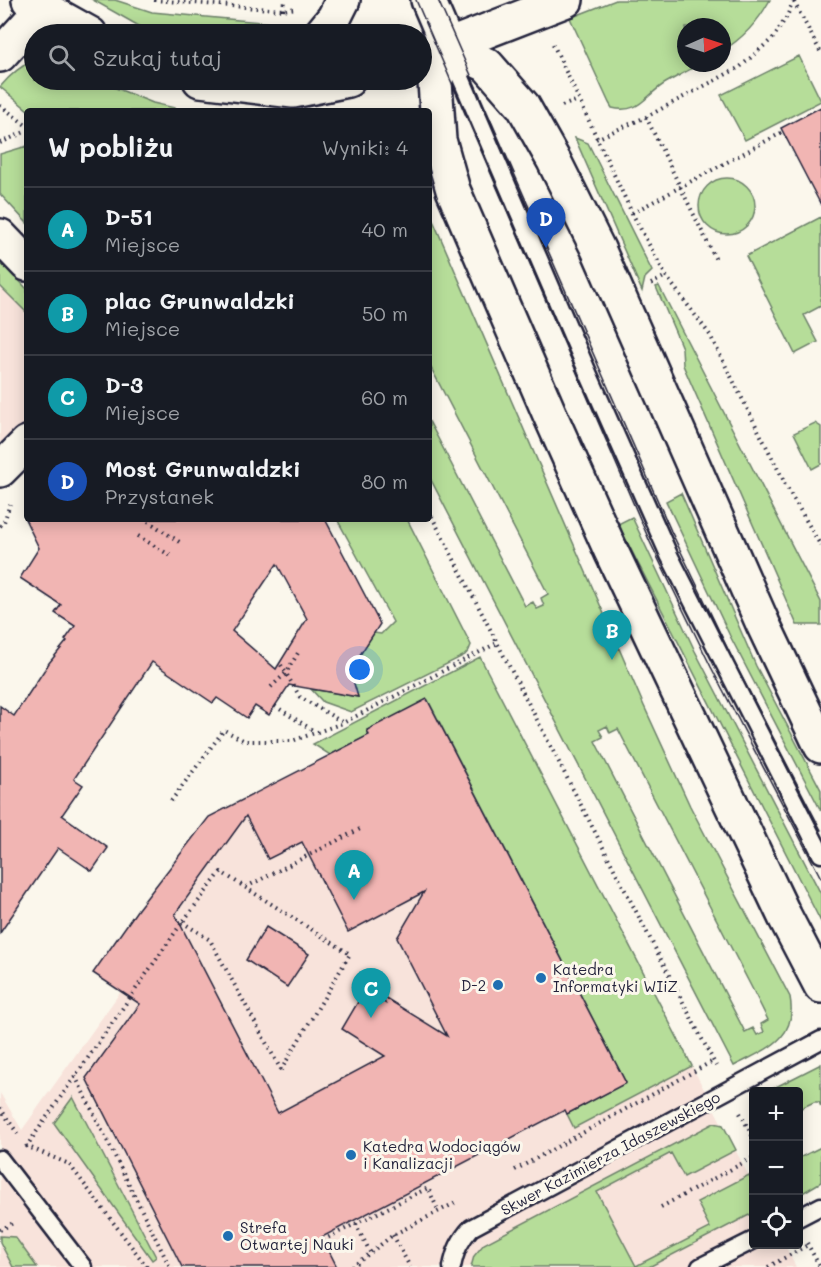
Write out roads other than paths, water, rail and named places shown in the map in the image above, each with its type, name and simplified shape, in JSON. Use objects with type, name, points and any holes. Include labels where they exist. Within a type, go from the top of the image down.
[{"type":"main road","points":[[329,24],[342,0]]},
{"type":"main road","points":[[428,0],[431,24]]},
{"type":"main road","points":[[435,51],[567,0]]},
{"type":"main road","points":[[0,55],[35,4],[72,24]]},
{"type":"main road","points":[[432,29],[439,140],[453,190],[606,540],[785,917],[821,986]]},
{"type":"main road","points":[[435,51],[487,64],[523,106],[554,160],[598,249],[763,624],[821,746]]},
{"type":"main road","points":[[0,236],[24,261]]},
{"type":"main road","points":[[0,470],[24,446]]},
{"type":"lane","points":[[435,51],[580,354],[669,555],[821,854]]},
{"type":"lane","name":"Skwer Kazimierza Idaszewskiego","points":[[452,1267],[461,1239],[471,1228],[821,1040]]},
{"type":"lane","points":[[5,1166],[83,1267]]},
{"type":"lane","points":[[803,1215],[821,1206]]},
{"type":"lane","points":[[700,1267],[749,1242]]},
{"type":"tram line","points":[[416,0],[426,24]]},
{"type":"tram line","points":[[438,0],[671,531],[734,662],[821,830]]},
{"type":"tram line","points":[[432,37],[650,542],[711,667],[821,878]]},
{"type":"place","name":"Most Grunwaldzki","points":[[546,248]]},
{"type":"place","name":"plac Grunwaldzki","points":[[612,660]]},
{"type":"place","name":"D-51","points":[[354,900]]},
{"type":"place","name":"Katedra Informatyki WIiZ","points":[[541,978]]},
{"type":"place","name":"D-2","points":[[498,985]]},
{"type":"place","name":"D-3","points":[[371,1018]]},
{"type":"place","name":"Katedra Wodociągów i Kanalizacji","points":[[351,1155]]},
{"type":"place","name":"Strefa Otwartej Nauki","points":[[228,1236]]}]
